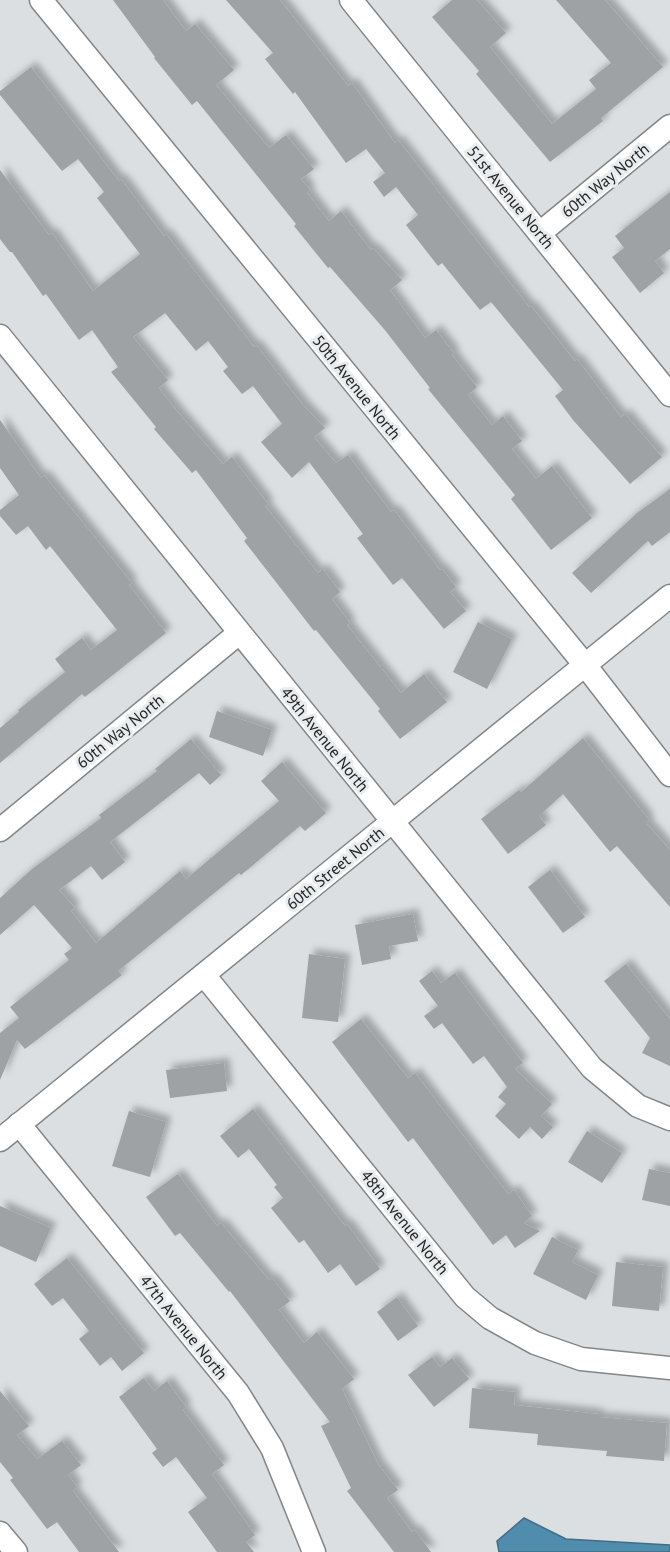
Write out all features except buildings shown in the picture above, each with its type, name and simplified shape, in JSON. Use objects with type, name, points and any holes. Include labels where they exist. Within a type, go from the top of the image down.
[{"type":"street","name":"50th Avenue North","points":[[41,0],[585,665],[670,775]]},
{"type":"street","name":"51st Avenue North","points":[[351,0],[670,395]]},
{"type":"street","name":"60th Way North","points":[[540,233],[670,126]]},
{"type":"street","name":"49th Avenue North","points":[[0,336],[592,1068],[638,1106],[670,1119]]},
{"type":"street","name":"60th Street North","points":[[0,1140],[670,596]]},
{"type":"street","name":"60th Way North","points":[[0,830],[239,633]]},
{"type":"street","name":"48th Avenue North","points":[[204,975],[465,1297],[490,1318],[535,1343],[581,1359],[670,1368]]},
{"type":"street","name":"47th Avenue North","points":[[19,1124],[238,1393],[272,1448],[314,1552]]},
{"type":"street","points":[[0,1533],[16,1552]]},
{"type":"water","points":[[524,1518],[566,1539],[670,1545],[670,1552],[499,1552],[497,1541]]}]
